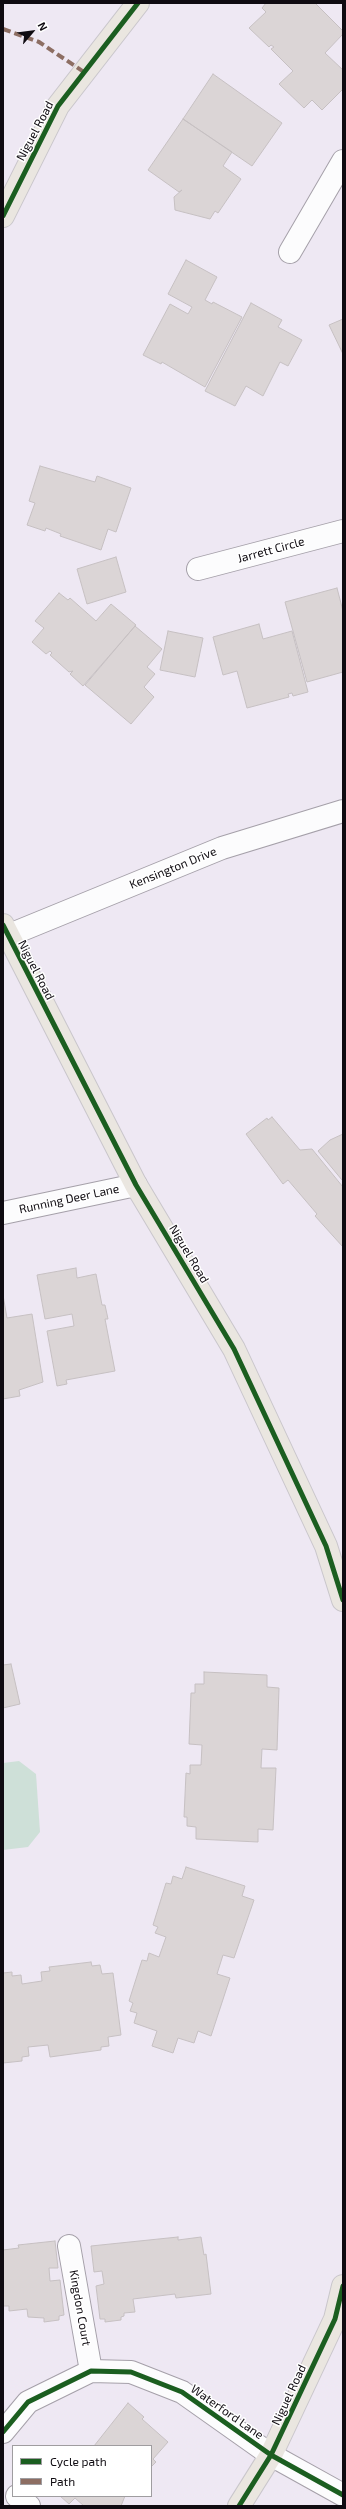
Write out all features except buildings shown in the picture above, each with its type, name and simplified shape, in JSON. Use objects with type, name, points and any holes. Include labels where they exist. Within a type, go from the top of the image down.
[{"type":"main road","name":"Niguel Road","points":[[3,216],[58,106],[138,3]]},
{"type":"main road","name":"Niguel Road","points":[[5,930],[136,1185],[234,1350],[326,1546],[343,1600]]},
{"type":"main road","name":"Niguel Road","points":[[239,2506],[271,2455],[335,2319],[343,2286]]},
{"type":"street","points":[[290,252],[343,161]]},
{"type":"street","name":"Jarrett Circle","points":[[198,569],[343,531]]},
{"type":"street","name":"Kensington Drive","points":[[5,930],[222,848],[343,811]]},
{"type":"street","name":"Running Deer Lane","points":[[3,1212],[136,1185]]},
{"type":"street","name":"Kingdon Court","points":[[69,2246],[91,2371]]},
{"type":"street","name":"Waterford Lane","points":[[3,2432],[28,2402],[91,2371],[131,2372],[182,2392],[271,2455],[343,2495]]},
{"type":"street","points":[[3,2483],[12,2491]]},
{"type":"street","points":[[18,2497],[28,2506]]},
{"type":"shaded area","points":[[19,1761],[36,1774],[40,1832],[28,1847],[3,1850],[3,1763]]},
{"type":"marked path","points":[[3,29],[39,42],[84,72]]},
{"type":"cycle path","points":[[3,216],[58,106],[138,3]]},
{"type":"cycle path","points":[[3,925],[136,1185],[234,1349],[326,1546],[343,1600]]},
{"type":"cycle path","points":[[239,2506],[271,2455],[335,2319],[343,2286]]},
{"type":"cycle path","points":[[3,2432],[28,2402],[91,2371],[131,2372],[182,2392],[271,2455],[343,2495]]}]
